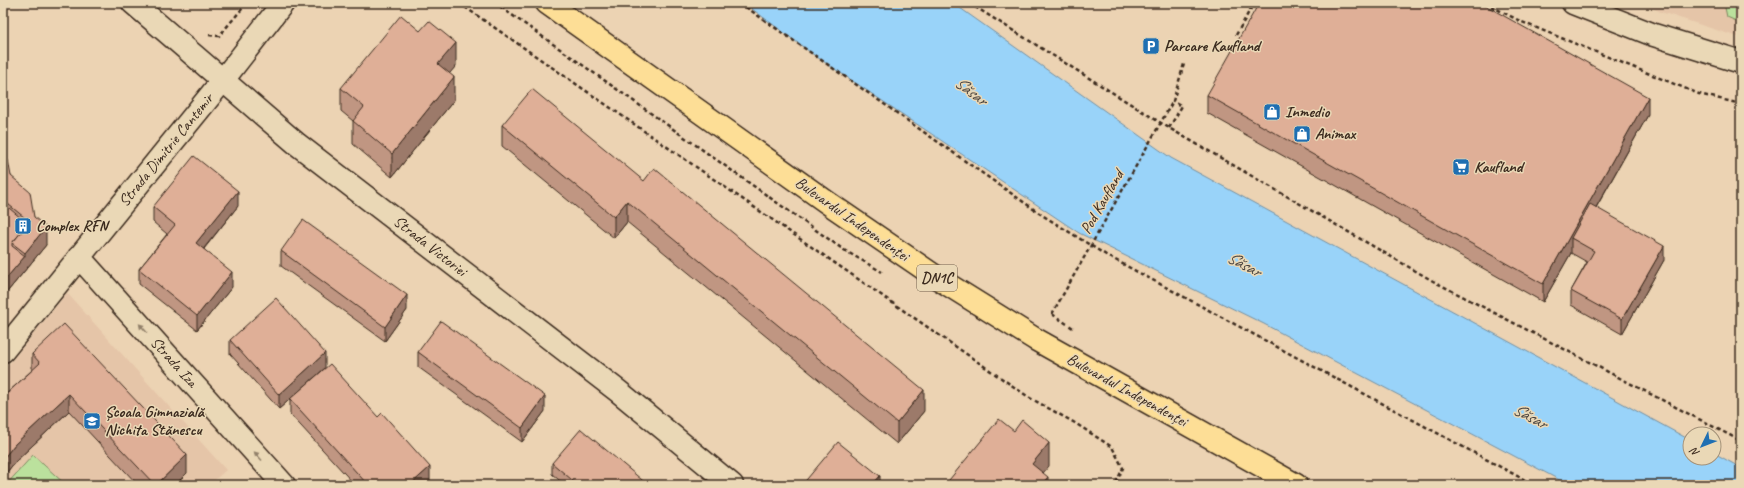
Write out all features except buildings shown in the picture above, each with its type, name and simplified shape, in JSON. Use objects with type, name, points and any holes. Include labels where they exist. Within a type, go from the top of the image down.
[{"type":"main road","name":"Bulevardul Independenței","points":[[547,3],[828,203],[939,279],[1035,339],[1296,485]]},
{"type":"street","name":"Strada Victoriei","points":[[133,3],[297,144],[618,391],[732,485]]},
{"type":"street","name":"Strada Dimitrie Cantemir","points":[[3,351],[223,80],[283,3]]},
{"type":"street","points":[[1573,3],[1654,35],[1741,62]]},
{"type":"street","name":"Strada Iza","points":[[79,257],[284,485]]},
{"type":"path","points":[[206,35],[219,36],[247,3]]},
{"type":"path","points":[[459,3],[1030,398],[1075,423],[1112,447],[1123,468],[1115,485]]},
{"type":"path","points":[[740,3],[1042,215],[1106,255],[1534,485]]},
{"type":"path","points":[[968,3],[1169,128],[1433,281],[1741,440]]},
{"type":"path","points":[[1236,35],[1254,3]]},
{"type":"path","points":[[1485,3],[1522,22],[1699,94],[1741,104]]},
{"type":"path","name":"Pod Kaufland","points":[[1073,328],[1052,314],[1173,101],[1184,64]]},
{"type":"path","points":[[1169,128],[1182,106],[1173,101]]},
{"type":"shaded area","points":[[1639,3],[1741,3],[1741,38],[1661,12]]},
{"type":"shaded area","name":"Școala Gimnazială Nichita Stănescu","points":[[67,293],[226,470],[209,485],[3,485],[3,372]]},
{"type":"green space","points":[[1724,3],[1741,3],[1741,23],[1727,17]]},
{"type":"green space","points":[[33,455],[66,485],[6,485]]},
{"type":"water","name":"Săsar","points":[[744,3],[953,3],[1171,158],[1682,436],[1682,466],[1722,466],[1722,457],[1741,468],[1741,485],[1569,485],[1264,324],[1079,233],[814,55]]},
{"type":"place","name":"Parcare Kaufland","points":[[1151,46]]},
{"type":"place","name":"Inmedio","points":[[1272,112]]},
{"type":"place","name":"Animax","points":[[1302,134]]},
{"type":"place","name":"Kaufland","points":[[1461,167]]},
{"type":"place","name":"Complex RFN","points":[[23,226]]},
{"type":"place","name":"Școala Gimnazială Nichita Stănescu","points":[[92,421]]}]
